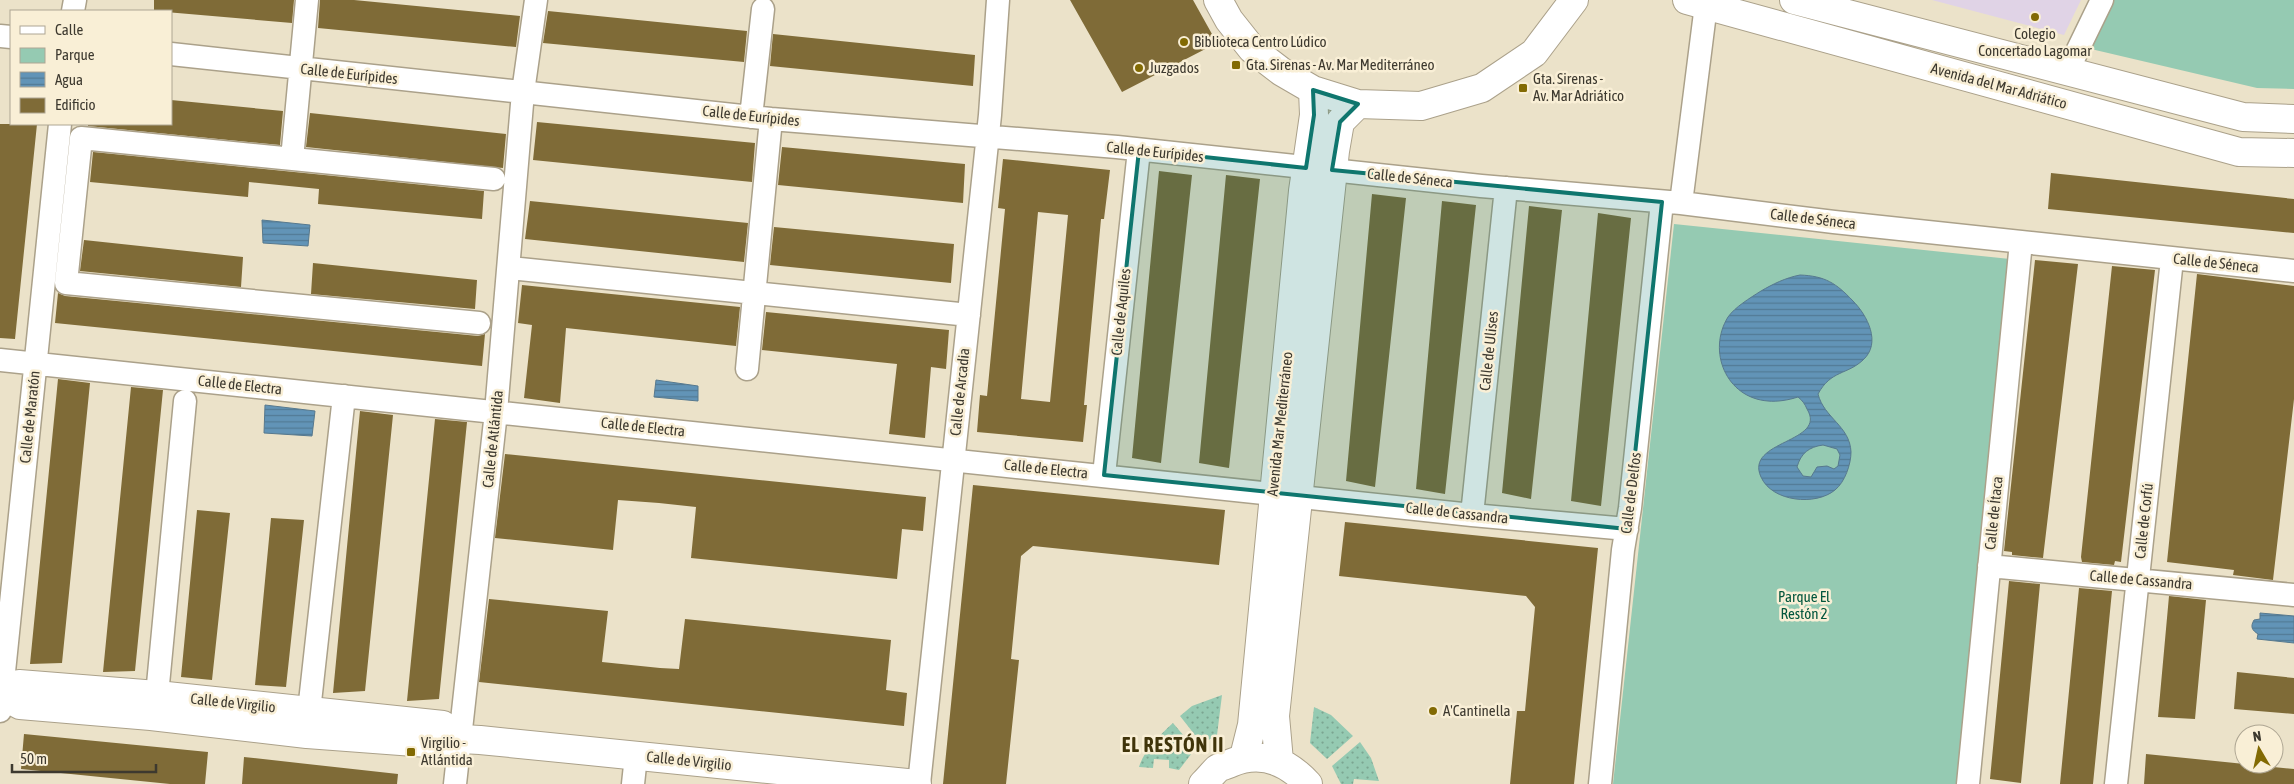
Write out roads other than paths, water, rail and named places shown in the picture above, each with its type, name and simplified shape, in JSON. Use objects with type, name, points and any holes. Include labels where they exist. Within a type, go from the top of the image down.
[{"type":"street","points":[[292,159],[307,0]]},
{"type":"street","name":"Calle de Atlántida","points":[[456,784],[496,412],[524,92],[536,0]]},
{"type":"street","name":"Calle de Arcadia","points":[[918,784],[988,136],[998,0]]},
{"type":"street","points":[[1218,0],[1229,20],[1252,49],[1282,72],[1313,90],[1358,104],[1422,106],[1482,88],[1534,53],[1574,1]]},
{"type":"street","name":"Avenida del Mar Adriático","points":[[1794,0],[2243,117],[2294,119]]},
{"type":"street","points":[[2068,72],[2102,0]]},
{"type":"street","name":"Avenida del Mar Adriático","points":[[1696,2],[2239,152],[2294,153]]},
{"type":"street","name":"Calle de Delfos","points":[[1600,784],[1623,550],[1671,203],[1696,2]]},
{"type":"street","points":[[747,369],[754,292],[763,9]]},
{"type":"street","name":"Calle de Eurípides","points":[[172,54],[761,118],[988,136],[1319,169]]},
{"type":"street","name":"Avenida Mar Mediterráneo","points":[[1244,758],[1252,725],[1286,494],[1319,169],[1313,90]]},
{"type":"street","name":"Avenida Mar Mediterráneo","points":[[1319,169],[1340,122],[1358,104]]},
{"type":"street","name":"Calle de Maratón","points":[[1,700],[36,364],[49,215],[60,125]]},
{"type":"street","points":[[479,323],[66,283],[81,138],[494,178]]},
{"type":"street","name":"Calle de Aquiles","points":[[1104,475],[1139,150]]},
{"type":"street","name":"Calle de Séneca","points":[[1319,169],[1671,203],[2294,272]]},
{"type":"street","name":"Calle de Ulises","points":[[1472,515],[1506,188]]},
{"type":"street","points":[[49,215],[73,219]]},
{"type":"street","name":"Calle de Ítaca","points":[[1968,784],[2021,242]]},
{"type":"street","name":"Calle de Corfú","points":[[2116,784],[2172,258]]},
{"type":"street","points":[[510,268],[969,315]]},
{"type":"street","name":"Calle de Electra","points":[[0,360],[1286,494]]},
{"type":"street","points":[[308,711],[344,396]]},
{"type":"street","points":[[157,695],[185,401]]},
{"type":"street","name":"Avenida Mar Mediterráneo","points":[[1279,761],[1275,716],[1286,494]]},
{"type":"street","name":"Calle de Cassandra","points":[[1286,494],[1472,515],[1627,529]]},
{"type":"street","name":"Calle de Cassandra","points":[[1988,566],[2294,595]]},
{"type":"street","name":"Calle de Virgilio","points":[[1,700],[19,684],[157,695],[443,724],[461,739]]},
{"type":"street","name":"Calle de Virgilio","points":[[1,700],[20,705],[151,716],[307,734],[441,744],[461,739],[636,756],[739,775],[918,784]]},
{"type":"street","points":[[633,784],[636,756]]},
{"type":"street","points":[[1203,784],[1218,768],[1244,758],[1262,757],[1279,761],[1297,771],[1308,784]]},
{"type":"water","points":[[262,220],[310,225],[308,246],[263,243]]},
{"type":"water","points":[[1795,276],[1816,277],[1830,282],[1841,289],[1863,314],[1872,338],[1869,353],[1863,360],[1828,381],[1818,394],[1826,410],[1846,435],[1850,443],[1851,457],[1849,467],[1839,487],[1827,495],[1806,500],[1795,499],[1775,492],[1761,477],[1759,465],[1764,456],[1774,448],[1806,429],[1810,420],[1805,405],[1798,397],[1783,401],[1768,401],[1753,398],[1741,391],[1731,382],[1724,371],[1720,358],[1719,344],[1722,330],[1728,317],[1735,310],[1766,288]],"holes":[[[1823,445],[1837,449],[1840,455],[1838,466],[1834,469],[1827,466],[1817,467],[1811,477],[1803,476],[1797,467],[1803,454],[1814,447]]]},
{"type":"water","points":[[656,380],[698,386],[698,401],[654,397]]},
{"type":"water","points":[[265,405],[315,411],[312,436],[264,433]]},
{"type":"water","points":[[2260,613],[2294,616],[2294,643],[2257,639],[2258,634],[2253,630],[2252,625],[2254,620],[2260,619]]},
{"type":"place","name":"Colegio Concertado Lagomar","points":[[2035,17]]},
{"type":"place","name":"Biblioteca Centro Lúdico","points":[[1184,42]]},
{"type":"place","name":"Gta. Sirenas - Av. Mar Mediterráneo","points":[[1236,65]]},
{"type":"place","name":"Juzgados","points":[[1139,68]]},
{"type":"place","name":"Gta. Sirenas - Av. Mar Adriático","points":[[1523,88]]},
{"type":"place","name":"A'Cantinella","points":[[1433,711]]},
{"type":"place","name":"Virgilio - Atlántida","points":[[411,752]]},
{"type":"district","name":"EL RESTÓN II","points":[[1173,745]]},
{"type":"park label","name":"Parque El Restón 2","points":[[1804,606]]}]
